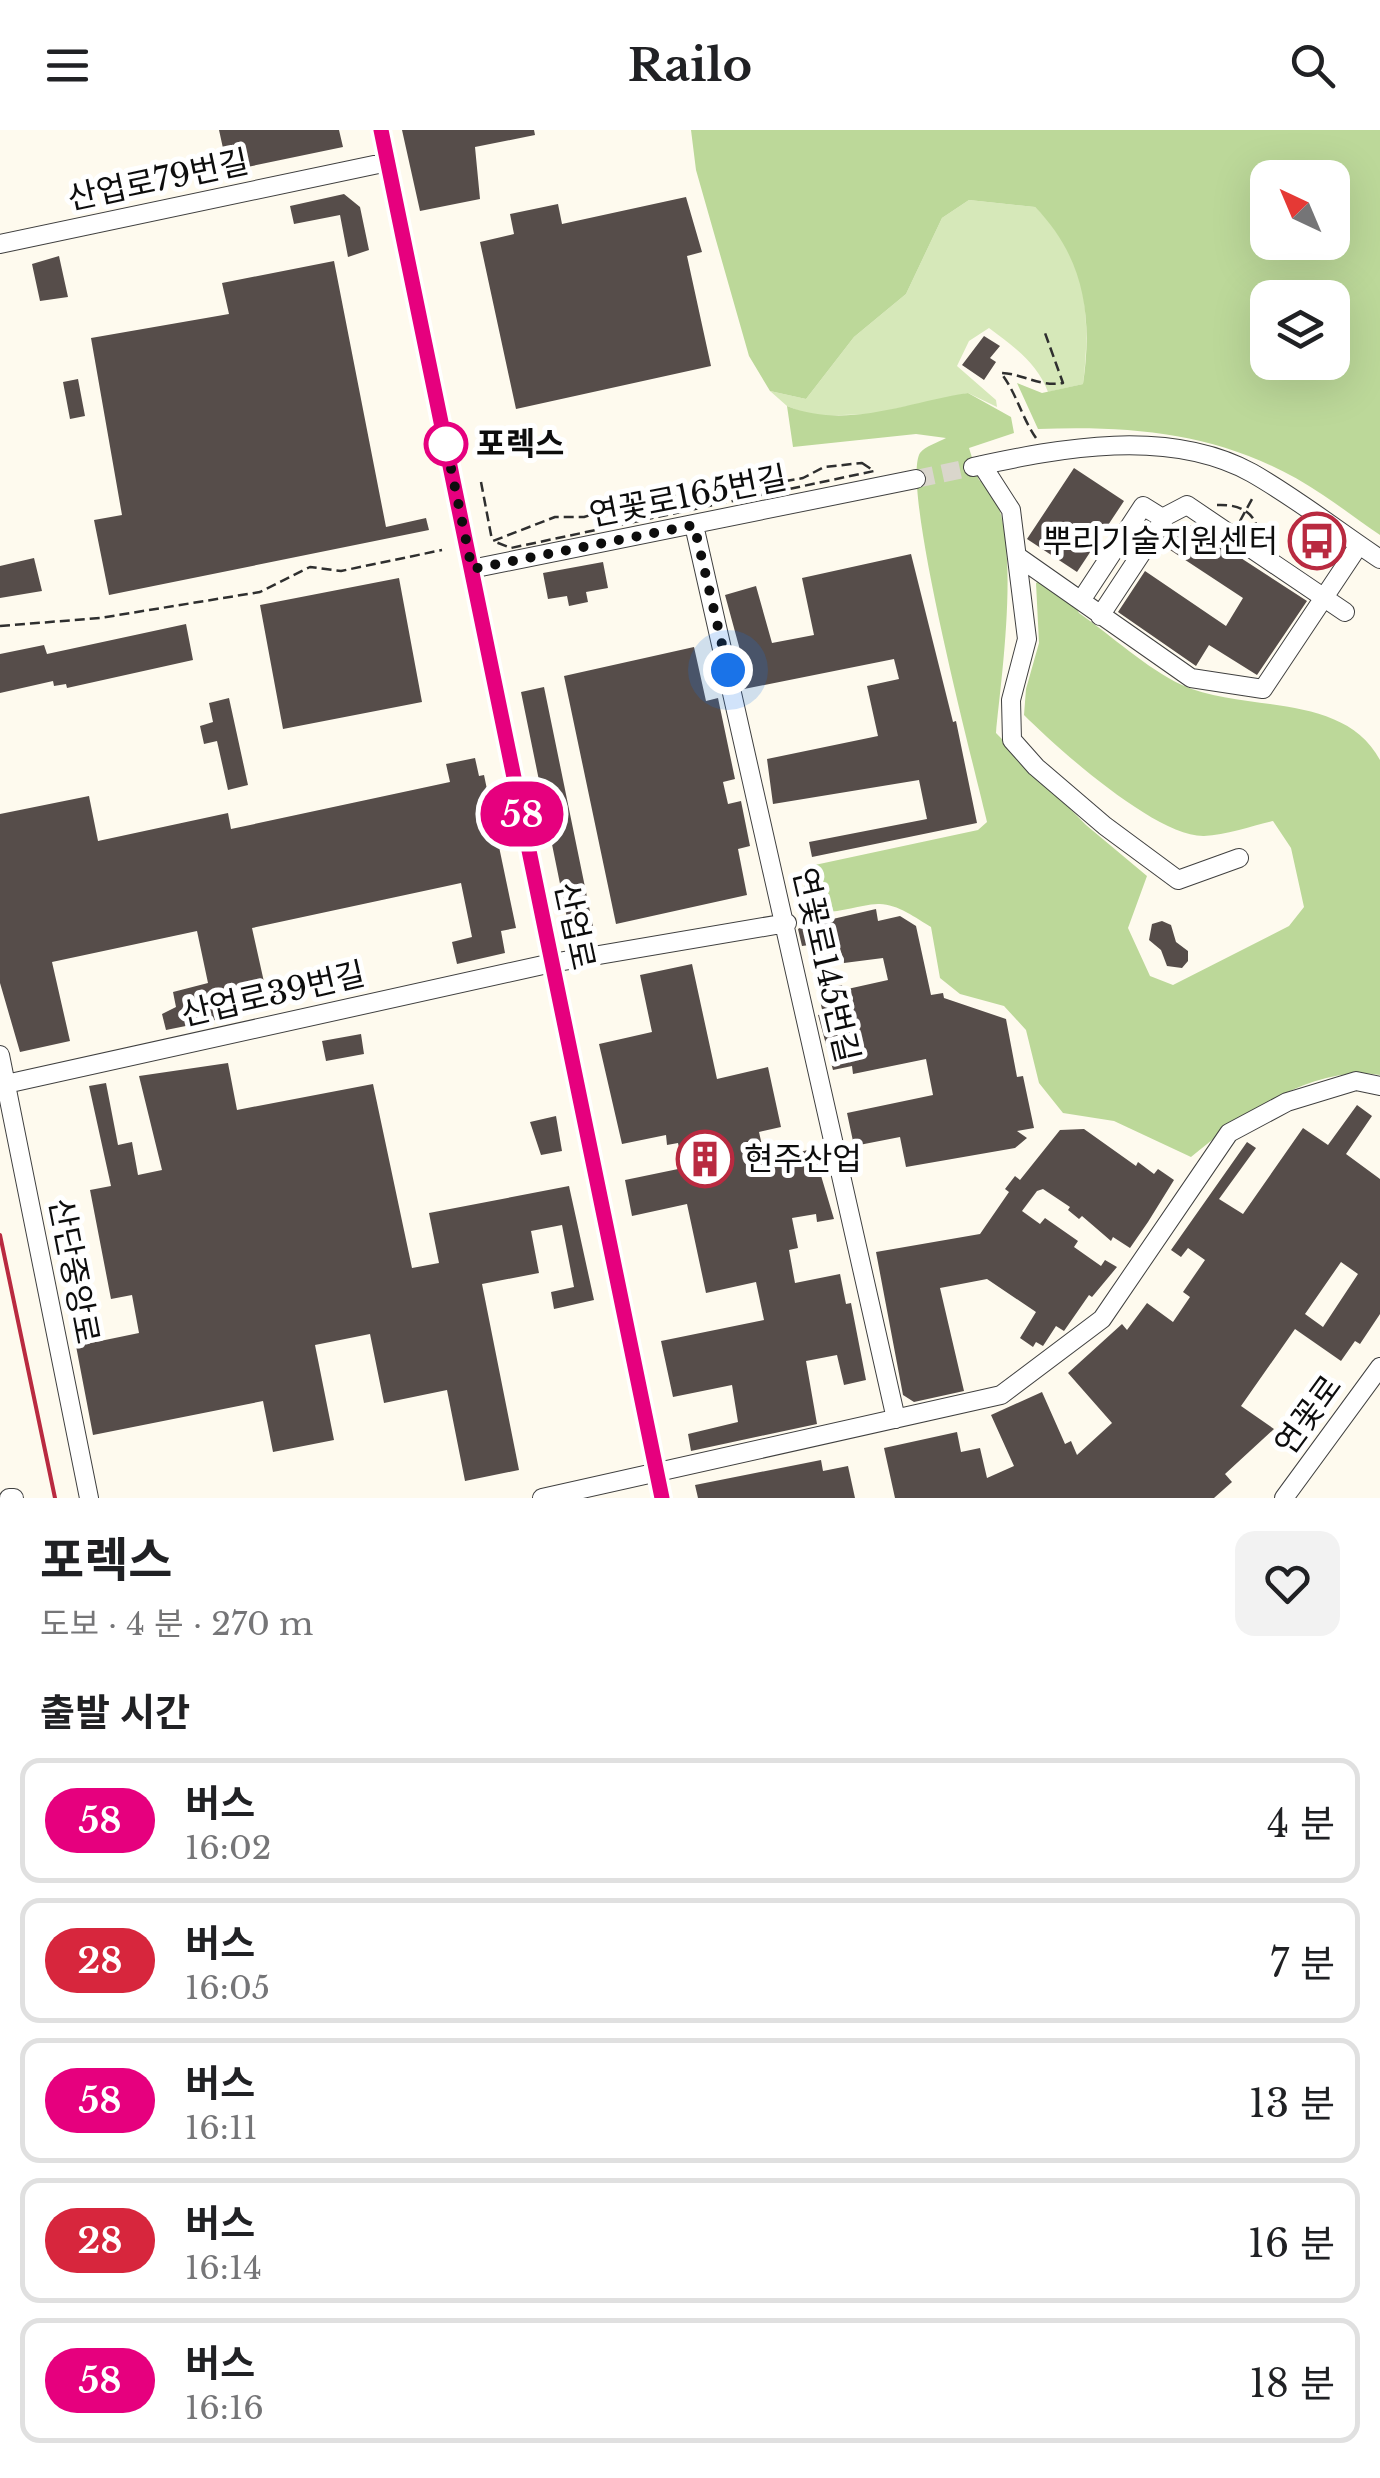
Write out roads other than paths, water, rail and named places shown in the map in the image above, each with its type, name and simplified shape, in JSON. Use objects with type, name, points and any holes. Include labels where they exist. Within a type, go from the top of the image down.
[{"type":"street","name":"산업로","points":[[381,130],[662,1498]]},
{"type":"street","name":"산업로79번길","points":[[0,244],[388,162]]},
{"type":"street","points":[[1239,858],[1178,880],[1105,826],[1036,767],[1012,740],[1011,700],[1028,639],[1011,510],[978,466],[1046,451],[1178,448],[1250,472],[1380,559]]},
{"type":"street","name":"연꽃로165번길","points":[[472,569],[916,480]]},
{"type":"street","points":[[1100,616],[1164,519],[1187,505],[1345,612]]},
{"type":"street","points":[[1082,598],[1143,506],[1164,519]]},
{"type":"street","name":"연꽃로145번길","points":[[694,525],[787,922],[896,1419]]},
{"type":"street","points":[[1016,556],[1082,598],[1100,616],[1192,678],[1263,689],[1358,545]]},
{"type":"street","name":"산업로39번길","points":[[6,1084],[552,963],[787,922]]},
{"type":"street","name":"산단중앙로","points":[[0,1055],[89,1498]]},
{"type":"street","points":[[542,1498],[1001,1396],[1102,1319],[1228,1134],[1287,1102],[1356,1081],[1380,1086]]},
{"type":"street","name":"연꽃로","points":[[1284,1498],[1380,1367]]},
{"type":"tunnel","points":[[916,479],[973,467]]},
{"type":"railway","points":[[0,1235],[55,1498]]},
{"type":"place","name":"포렉스","points":[[446,444]]},
{"type":"place","name":"뿌리기술지원센터","points":[[1317,541]]},
{"type":"place","name":"현주산업","points":[[705,1159]]}]
